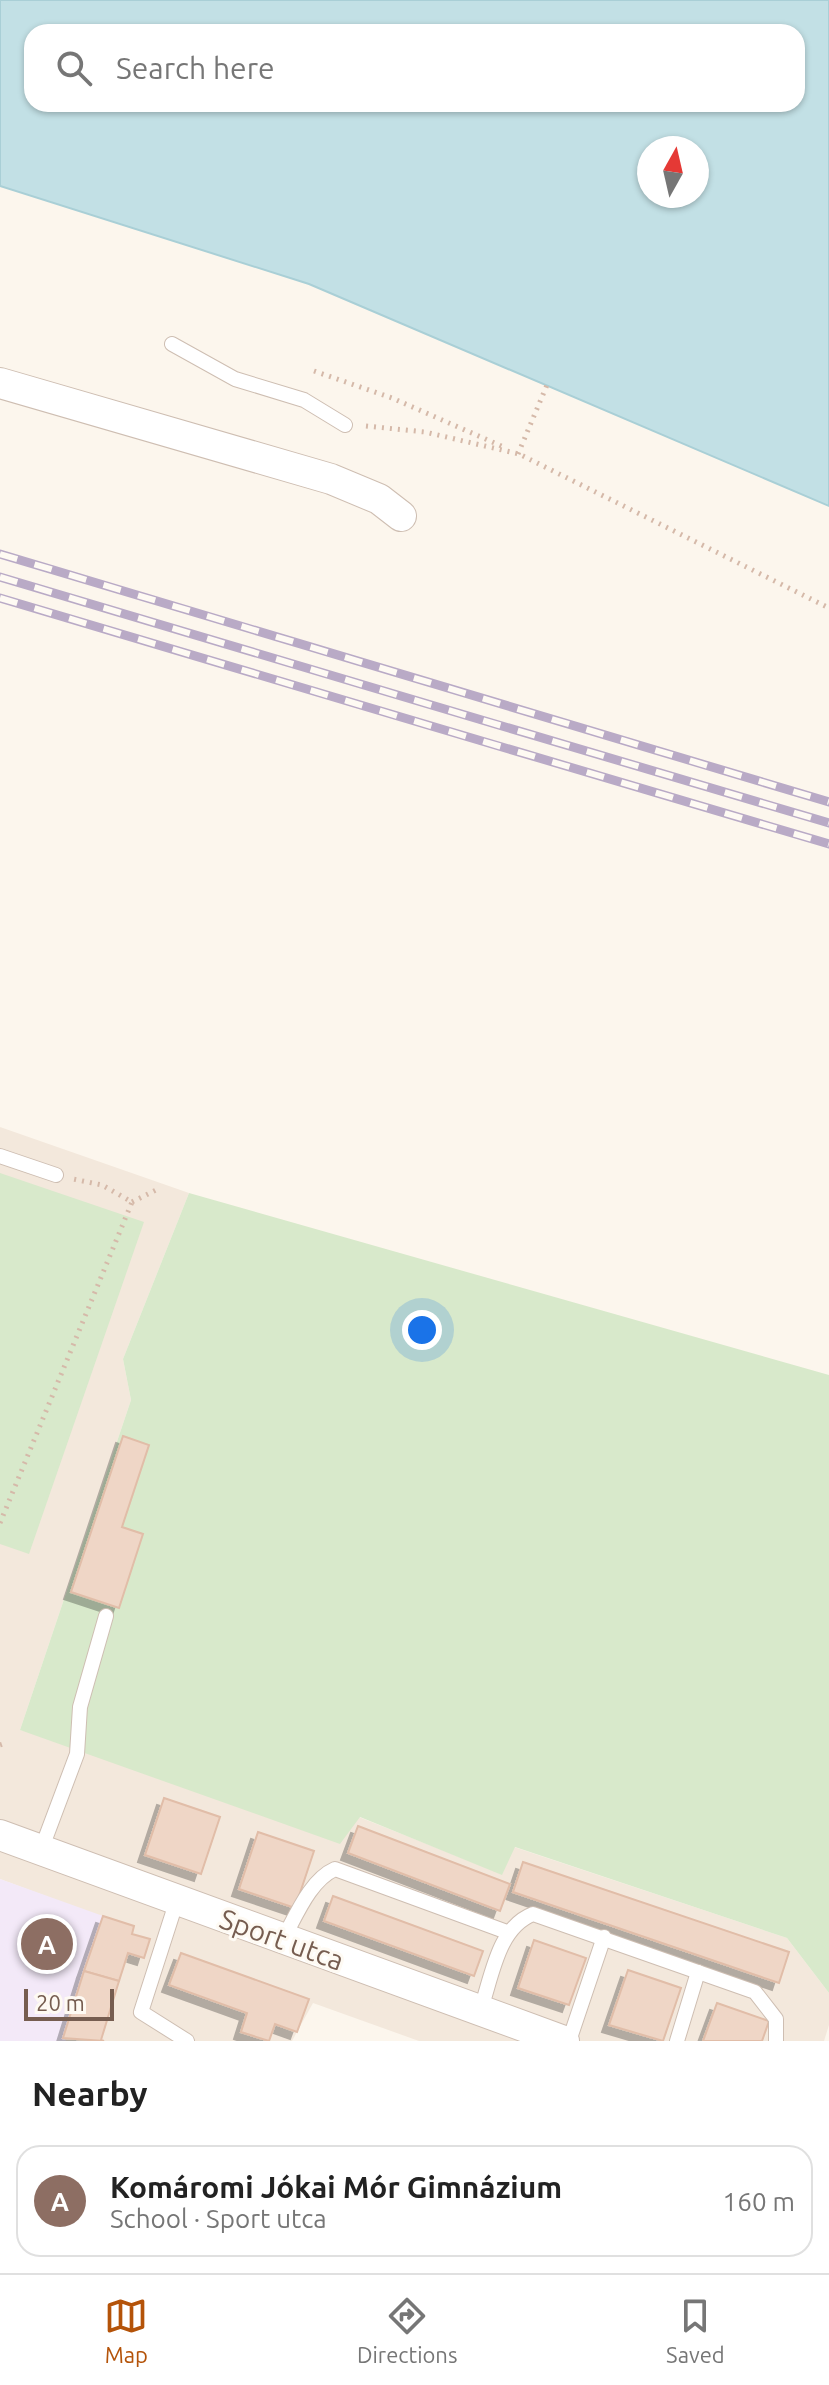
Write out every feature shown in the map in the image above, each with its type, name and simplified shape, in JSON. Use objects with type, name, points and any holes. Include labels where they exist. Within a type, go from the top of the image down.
[{"type":"street","points":[[0,383],[331,479],[379,499],[401,516]]},
{"type":"street","name":"Sport utca","points":[[0,1835],[566,2041]]},
{"type":"lane","points":[[172,344],[235,379],[304,400],[345,425]]},
{"type":"lane","points":[[0,1156],[56,1175]]},
{"type":"lane","points":[[41,1850],[77,1754],[80,1707],[106,1616]]},
{"type":"lane","points":[[283,1939],[323,1874],[335,1869],[507,1932]]},
{"type":"lane","points":[[177,1900],[141,2012],[187,2041]]},
{"type":"lane","points":[[480,2011],[507,1932],[520,1919],[533,1914],[755,1992],[776,2019],[776,2041]]},
{"type":"lane","points":[[566,2041],[604,1937]]},
{"type":"lane","points":[[677,2041],[698,1972]]},
{"type":"path","points":[[314,371],[392,398],[519,454],[829,608]]},
{"type":"path","points":[[519,454],[547,385]]},
{"type":"path","points":[[345,425],[425,432],[519,454]]},
{"type":"path","points":[[56,1175],[102,1185],[132,1202]]},
{"type":"path","points":[[0,1523],[132,1202],[160,1188]]},
{"type":"shaded area","points":[[0,1127],[189,1193],[123,1359],[131,1400],[20,1730],[359,1817],[502,1874],[514,1847],[787,1938],[829,1993],[829,2025],[824,2041],[419,2041],[313,2003],[292,2041],[66,2041],[63,2038],[102,1917],[0,1879]]},
{"type":"shaded area","points":[[0,1879],[103,1916],[63,2038],[66,2041],[0,2041]]},
{"type":"green space","points":[[0,1173],[144,1222],[29,1554],[0,1544]]},
{"type":"green space","points":[[189,1193],[829,1375],[829,1993],[787,1938],[515,1847],[502,1875],[360,1817],[340,1844],[20,1730],[131,1400],[123,1359]]},
{"type":"water","points":[[0,0],[829,0],[829,506],[309,284],[0,186]]},
{"type":"building","points":[[123,1436],[149,1445],[122,1527],[143,1534],[119,1608],[71,1592]]},
{"type":"building","points":[[164,1798],[220,1817],[201,1874],[145,1855]]},
{"type":"building","points":[[358,1826],[510,1884],[500,1911],[348,1853]]},
{"type":"building","points":[[258,1832],[314,1851],[295,1908],[239,1889]]},
{"type":"building","points":[[523,1862],[789,1952],[779,1983],[513,1892]]},
{"type":"building","points":[[333,1896],[483,1951],[474,1976],[324,1921]]},
{"type":"building","points":[[103,1916],[134,1926],[132,1934],[150,1939],[144,1958],[128,1953],[119,1981],[84,1971]]},
{"type":"building","points":[[534,1940],[586,1958],[569,2005],[518,1988]]},
{"type":"building","points":[[181,1953],[309,1999],[297,2032],[275,2024],[269,2041],[241,2032],[247,2013],[169,1985]]},
{"type":"building","points":[[628,1970],[681,1988],[663,2041],[609,2025]]},
{"type":"building","points":[[84,1971],[119,1981],[101,2040],[104,2041],[63,2038]]},
{"type":"building","points":[[717,2003],[769,2021],[762,2041],[703,2041]]},
{"type":"railway","points":[[0,554],[829,802]]},
{"type":"railway","points":[[0,577],[829,823]]},
{"type":"railway","points":[[0,598],[829,844]]},
{"type":"place","name":"Komáromi Jókai Mór Gimnázium","points":[[47,1944]]}]
